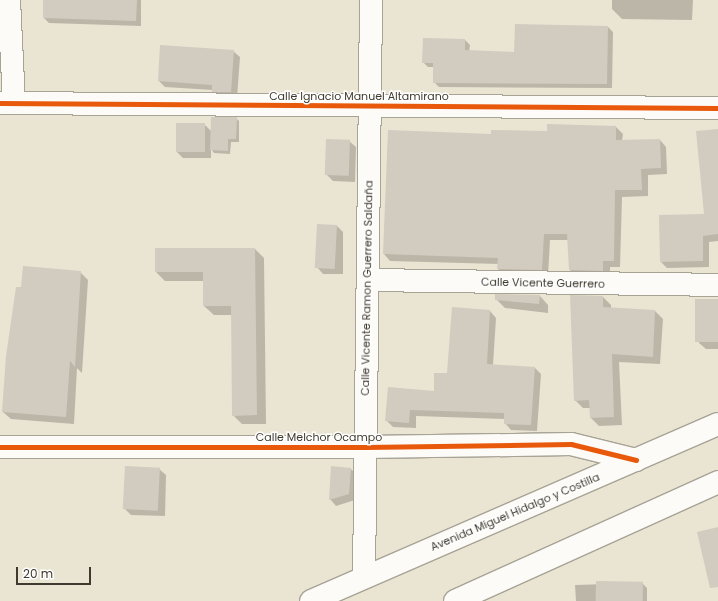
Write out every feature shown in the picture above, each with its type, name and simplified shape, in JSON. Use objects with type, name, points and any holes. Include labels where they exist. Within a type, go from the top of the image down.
[{"type":"street","points":[[7,103],[9,0]]},
{"type":"street","name":"Calle Vicente Ramon Guerrero Saldaña","points":[[364,577],[371,0]]},
{"type":"street","name":"Calle Ignacio Manuel Altamirano","points":[[7,103],[718,108]]},
{"type":"street","name":"Calle Vicente Guerrero","points":[[368,280],[718,286]]},
{"type":"street","name":"Avenida Miguel Hidalgo y Costilla","points":[[311,601],[718,424]]},
{"type":"street","name":"Calle Melchor Ocampo","points":[[0,447],[365,447],[571,444],[636,460]]},
{"type":"street","points":[[455,601],[718,482]]},
{"type":"building","points":[[43,0],[137,0],[136,21],[43,18]]},
{"type":"building","points":[[515,24],[608,26],[607,84],[433,83],[433,63],[422,63],[423,38],[465,39],[465,50],[514,52]]},
{"type":"building","points":[[160,45],[234,50],[231,92],[212,92],[212,85],[158,81]]},
{"type":"building","points":[[211,117],[237,117],[236,139],[228,139],[228,151],[210,150]]},
{"type":"building","points":[[176,123],[205,123],[205,152],[176,152]]},
{"type":"building","points":[[547,124],[616,126],[616,140],[660,139],[661,168],[641,169],[642,190],[615,190],[614,261],[603,261],[603,271],[569,270],[567,234],[544,234],[542,270],[497,269],[498,258],[383,254],[388,130],[491,134],[491,130],[547,131]]},
{"type":"building","points":[[718,129],[718,234],[703,236],[703,261],[660,262],[659,215],[704,214],[696,131]]},
{"type":"building","points":[[326,139],[350,140],[349,176],[325,175]]},
{"type":"building","points":[[317,224],[337,225],[335,269],[315,268]]},
{"type":"building","points":[[155,248],[255,248],[257,415],[232,416],[231,306],[203,306],[203,272],[155,272]]},
{"type":"building","points":[[23,266],[81,271],[75,367],[70,361],[66,417],[2,412],[6,356],[16,287],[21,287]]},
{"type":"building","points":[[495,294],[540,295],[539,304],[495,300]]},
{"type":"building","points":[[570,295],[603,296],[603,307],[655,310],[653,357],[612,354],[614,417],[590,418],[589,400],[574,401]]},
{"type":"building","points":[[695,299],[718,299],[718,342],[695,342]]},
{"type":"building","points":[[452,307],[490,310],[487,364],[535,367],[531,425],[504,424],[504,413],[410,410],[409,423],[385,421],[388,387],[434,391],[434,373],[447,373]]},
{"type":"building","points":[[125,466],[160,468],[158,511],[123,509]]},
{"type":"building","points":[[331,466],[351,468],[349,494],[329,500]]},
{"type":"building","points":[[718,527],[718,587],[710,588],[697,532]]},
{"type":"building","points":[[596,581],[643,582],[643,601],[596,601]]},
{"type":"cycle path","points":[[0,103],[718,108]]},
{"type":"cycle path","points":[[0,447],[365,447],[571,444],[636,460]]}]
